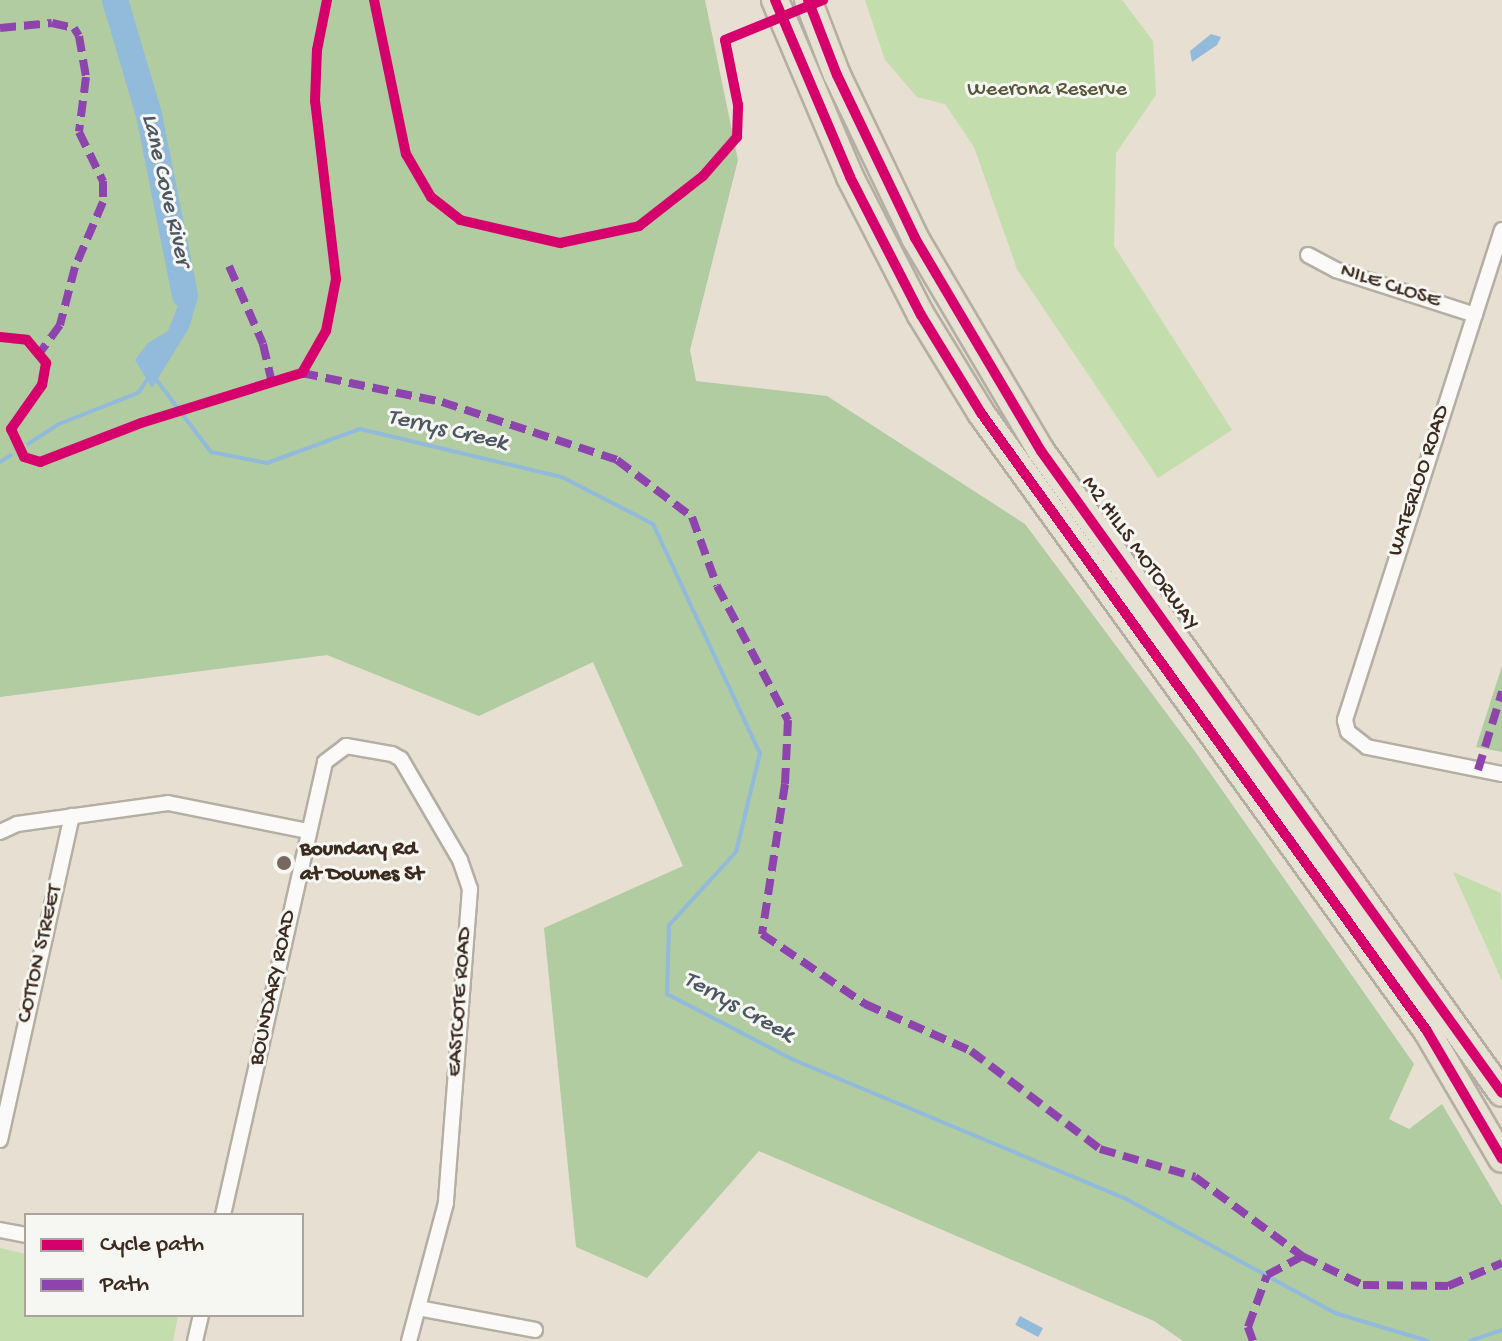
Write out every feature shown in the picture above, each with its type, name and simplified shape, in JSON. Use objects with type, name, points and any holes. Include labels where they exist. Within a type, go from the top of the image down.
[{"type":"highway","points":[[775,0],[850,177],[921,315],[981,413],[1427,1031],[1502,1159]]},
{"type":"highway","name":"M2 HILLS MOTORWAY","points":[[808,0],[837,75],[915,238],[1041,451],[1502,1093]]},
{"type":"street","name":"WATERLOO ROAD","points":[[1502,230],[1346,707],[1348,732],[1367,747],[1502,774]]},
{"type":"street","name":"NILE CLOSE","points":[[1308,255],[1336,270],[1475,315]]},
{"type":"street","name":"EASTCOTE ROAD","points":[[325,762],[346,746],[401,759],[460,860],[470,889],[446,1203],[409,1341]]},
{"type":"street","name":"BOUNDARY ROAD","points":[[223,1213],[325,762]]},
{"type":"street","points":[[0,832],[17,824],[168,803],[308,831]]},
{"type":"street","name":"COTTON STREET","points":[[0,1140],[72,816]]},
{"type":"street","points":[[0,1230],[24,1235]]},
{"type":"street","points":[[418,1308],[535,1330]]},
{"type":"street","points":[[195,1341],[201,1317]]},
{"type":"green space","points":[[0,0],[705,0],[738,160],[690,350],[696,381],[827,396],[1025,524],[1194,750],[1414,1064],[1389,1119],[1409,1129],[1442,1104],[1502,1206],[1502,1341],[1183,1341],[1154,1321],[759,1151],[647,1278],[576,1247],[544,928],[683,866],[593,662],[479,716],[327,655],[0,697]]},
{"type":"green space","name":"Weerona Reserve","points":[[865,0],[1122,0],[1153,41],[1156,95],[1116,153],[1114,246],[1232,430],[1158,478],[1017,269],[974,147],[945,104],[917,97],[885,60]]},
{"type":"green space","points":[[1502,666],[1502,752],[1476,747]]},
{"type":"green space","points":[[1453,872],[1501,893],[1502,981]]},
{"type":"green space","points":[[0,1248],[24,1254],[24,1317],[178,1317],[173,1341],[0,1341]]},
{"type":"water","points":[[1211,34],[1221,37],[1217,45],[1192,62],[1190,51]]},
{"type":"water","points":[[176,251],[197,301],[189,328],[152,388],[135,360],[148,343],[168,331],[180,300]]},
{"type":"water","points":[[1020,1316],[1043,1328],[1038,1337],[1015,1325]]},
{"type":"waterway","name":"Lane Cove River","points":[[115,0],[149,115],[185,295]]},
{"type":"waterway","name":"Lane Cove River","points":[[28,444],[59,424],[138,393],[150,376]]},
{"type":"waterway","name":"Terrys Creek","points":[[155,378],[211,452],[267,463],[360,429],[562,477],[653,524],[760,753],[736,852],[669,925],[667,994],[794,1060],[1128,1200],[1335,1313],[1428,1341]]},
{"type":"waterway","name":"Lane Cove River","points":[[0,462],[11,455]]},
{"type":"waterway","name":"Terrys Creek","points":[[1470,1341],[1502,1330]]},
{"type":"marked path","points":[[0,28],[52,23],[74,28],[79,36],[86,77],[79,132],[103,181],[103,202],[75,267],[60,325],[41,351]]},
{"type":"marked path","points":[[229,266],[263,344],[272,383]]},
{"type":"marked path","points":[[302,373],[442,402],[617,460],[692,517],[717,586],[788,720],[785,784],[762,934],[865,1004],[971,1051],[1100,1149],[1195,1177],[1302,1256],[1363,1285],[1448,1286],[1502,1263]]},
{"type":"marked path","points":[[1478,770],[1502,692]]},
{"type":"marked path","points":[[1253,1341],[1248,1327],[1267,1275],[1302,1256]]},
{"type":"cycle path","points":[[0,337],[27,340],[46,363],[42,385],[11,429],[24,457],[40,462],[141,423],[302,373],[326,331],[336,279],[315,101],[317,50],[327,0]]},
{"type":"cycle path","points":[[374,0],[406,154],[431,197],[460,220],[560,243],[639,226],[703,176],[737,137],[738,105],[725,40],[823,0]]},
{"type":"cycle path","points":[[775,0],[850,177],[921,315],[981,413],[1427,1031],[1502,1159]]},
{"type":"cycle path","points":[[808,0],[837,75],[915,238],[1041,451],[1502,1093]]},
{"type":"place","name":"Boundary Rd at Downes St","points":[[284,863]]}]
